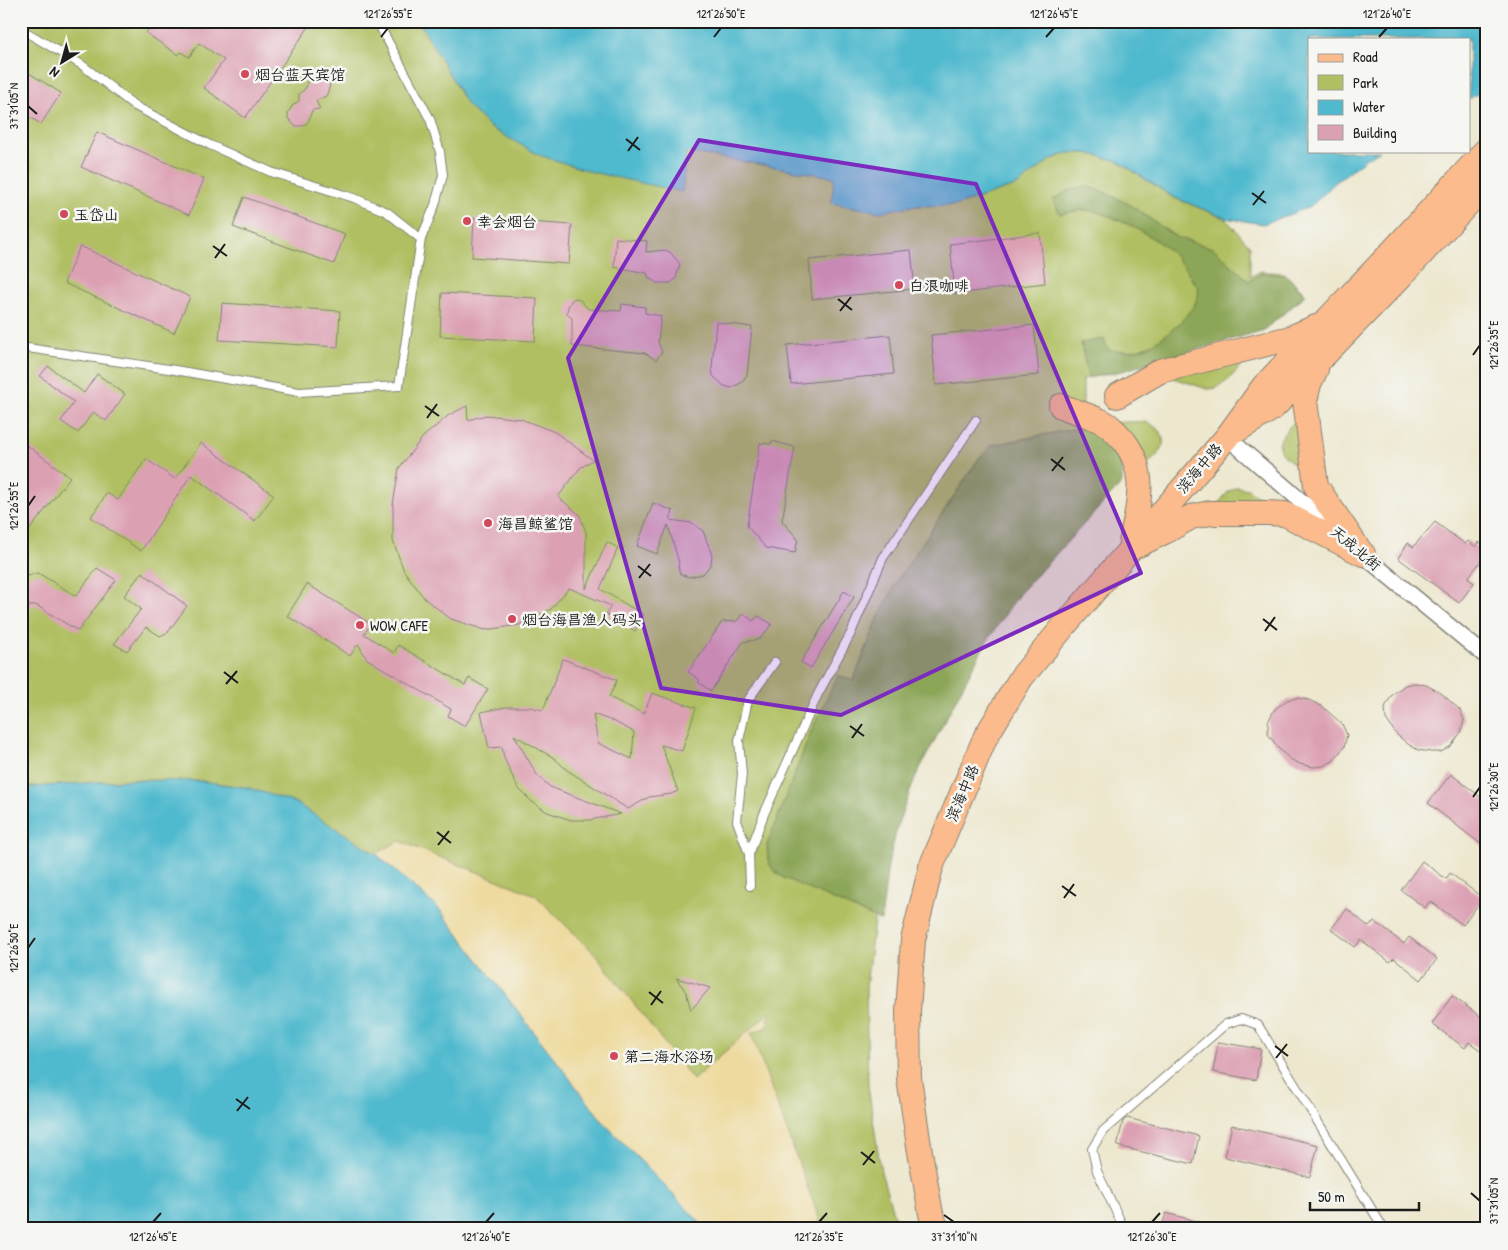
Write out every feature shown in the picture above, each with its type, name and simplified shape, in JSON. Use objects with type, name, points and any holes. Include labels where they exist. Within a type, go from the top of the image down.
[{"type":"main road","name":"滨海中路","points":[[937,1229],[931,1214],[909,1078],[908,1012],[913,940],[931,868],[985,738],[1021,678],[1226,437],[1264,386],[1487,149]]},
{"type":"main road","name":"滨海中路","points":[[1226,437],[1273,408],[1403,274],[1487,183]]},
{"type":"main road","points":[[1117,396],[1160,371],[1290,338],[1323,325]]},
{"type":"main road","points":[[1321,358],[1309,384],[1304,401],[1316,486],[1363,554]]},
{"type":"main road","points":[[1061,406],[1107,424],[1131,451],[1138,465],[1140,482],[1130,549]]},
{"type":"main road","points":[[1130,549],[1191,516],[1210,513],[1268,513],[1285,514],[1363,554]]},
{"type":"street","name":"天成北街","points":[[1226,437],[1487,658]]},
{"type":"lane","points":[[21,346],[299,392],[399,386],[421,239],[435,205],[443,175],[440,152],[430,119],[378,21]]},
{"type":"lane","points":[[21,29],[82,66],[135,106],[210,146],[271,172],[354,198],[387,212],[421,239]]},
{"type":"lane","points":[[749,854],[764,814],[814,703],[851,633],[883,558],[976,420]]},
{"type":"lane","points":[[750,886],[749,854],[737,821],[742,774],[739,742],[748,700],[775,662]]},
{"type":"lane","points":[[1124,1229],[1097,1171],[1092,1149],[1103,1131],[1226,1024],[1241,1020],[1258,1025],[1384,1229]]},
{"type":"highlighted area","points":[[699,140],[976,184],[1141,573],[841,715],[661,688],[568,358]]},
{"type":"green space","name":"烟台海昌渔人码头","points":[[21,21],[419,21],[421,25],[682,192],[686,152],[834,177],[880,212],[911,206],[957,205],[1018,185],[1050,160],[1067,153],[1087,153],[1118,161],[1172,197],[1225,218],[1250,246],[1250,277],[1260,271],[1284,273],[1305,293],[1301,299],[1264,330],[1083,379],[1083,427],[1063,546],[1019,594],[985,644],[904,774],[879,878],[866,987],[868,1086],[881,1172],[898,1229],[706,1229],[249,788],[201,781],[127,780],[21,788]]},
{"type":"green space","points":[[1085,186],[1099,190],[1129,204],[1176,237],[1213,248],[1249,281],[1261,273],[1286,275],[1305,295],[1264,330],[1122,371],[1088,378],[1081,343],[1104,339],[1108,350],[1122,351],[1136,350],[1152,344],[1180,323],[1188,314],[1198,296],[1198,288],[1180,261],[1171,252],[1154,239],[1131,226],[1107,215],[1086,210],[1060,214],[1053,200],[1070,190]]},
{"type":"green space","points":[[1248,357],[1230,378],[1213,388],[1207,389],[1170,377]]},
{"type":"green space","points":[[1144,422],[1158,429],[1163,437],[1160,452],[1145,466],[1113,423]]},
{"type":"green space","points":[[1294,422],[1298,426],[1305,471],[1281,453],[1280,440]]},
{"type":"green space","points":[[1083,427],[1111,445],[1122,463],[1122,483],[1019,594],[985,644],[916,776],[899,821],[888,865],[881,921],[779,875],[770,865],[767,845],[810,734],[838,675],[853,681],[879,616],[899,578],[980,457],[992,445]]},
{"type":"green space","points":[[1237,487],[1248,489],[1267,503],[1216,506],[1228,492]]},
{"type":"sand","name":"第二海水浴场","points":[[399,841],[535,895],[596,955],[693,1080],[770,1012],[767,1027],[751,1033],[823,1229],[706,1229],[604,1123],[439,909],[376,854]]},
{"type":"water","points":[[419,21],[1487,21],[1487,88],[1470,98],[1470,38],[1308,38],[1308,152],[1377,152],[1365,159],[1336,182],[1310,207],[1263,224],[1225,218],[1173,197],[1118,161],[1087,153],[1067,153],[1050,160],[1018,185],[957,205],[911,206],[880,212],[832,203],[834,177],[686,152],[682,192],[592,172],[539,155],[491,128],[467,105]]},
{"type":"water","points":[[127,780],[201,781],[249,788],[296,803],[376,854],[439,909],[604,1123],[706,1229],[21,1229],[21,788]]},
{"type":"building","name":"烟台蓝天宾馆","points":[[155,21],[242,21],[249,26],[253,21],[313,21],[245,118],[204,88],[224,60],[199,43],[189,57],[181,52],[178,55],[146,33]]},
{"type":"building","points":[[21,68],[61,93],[41,124],[21,112]]},
{"type":"building","points":[[314,74],[323,76],[327,80],[330,84],[328,92],[326,96],[316,101],[320,109],[312,110],[306,124],[295,126],[288,118],[288,113],[292,106],[299,101],[299,94],[306,88],[307,82]]},
{"type":"building","points":[[97,132],[204,179],[189,215],[81,167]]},
{"type":"building","points":[[244,197],[345,234],[334,264],[233,227]]},
{"type":"building","points":[[474,218],[572,225],[569,264],[472,257]]},
{"type":"building","points":[[1040,233],[1045,283],[955,294],[950,244]]},
{"type":"building","points":[[616,238],[647,241],[646,252],[665,250],[670,252],[680,264],[676,278],[671,283],[657,283],[649,278],[647,273],[614,267]]},
{"type":"building","points":[[80,246],[190,297],[174,333],[64,283]]},
{"type":"building","points":[[911,250],[915,289],[812,299],[809,260]]},
{"type":"building","points":[[442,293],[537,298],[535,341],[440,336]]},
{"type":"building","points":[[575,298],[581,301],[588,309],[621,311],[622,304],[645,307],[645,313],[661,316],[658,342],[662,352],[656,360],[645,353],[572,346],[572,318],[567,314],[571,301]]},
{"type":"building","points":[[222,303],[340,311],[338,347],[219,340]]},
{"type":"building","points":[[716,322],[752,327],[747,375],[741,383],[731,388],[724,386],[713,376]]},
{"type":"building","points":[[1034,325],[1039,375],[936,385],[931,335]]},
{"type":"building","points":[[890,335],[894,374],[791,384],[787,345]]},
{"type":"building","points":[[48,366],[84,393],[97,374],[125,394],[106,421],[93,412],[78,433],[61,421],[74,402],[40,376]]},
{"type":"building","name":"海昌鲸鲨馆","points":[[467,406],[468,420],[486,415],[521,419],[555,432],[593,460],[580,468],[558,497],[579,514],[586,532],[586,589],[607,542],[618,548],[600,589],[644,615],[635,631],[606,614],[611,606],[569,588],[551,609],[519,625],[485,630],[451,619],[425,599],[404,571],[393,541],[393,505],[399,468],[423,437],[449,415]]},
{"type":"building","points":[[21,441],[70,477],[21,541]]},
{"type":"building","points":[[772,441],[795,447],[782,521],[798,539],[795,553],[766,548],[747,526],[760,443],[771,444]]},
{"type":"building","points":[[201,443],[274,495],[255,521],[191,475],[141,551],[91,517],[107,493],[118,500],[146,459],[175,479]]},
{"type":"building","points":[[653,503],[673,511],[670,520],[692,523],[703,531],[712,555],[711,564],[703,574],[689,577],[680,574],[679,563],[668,525],[657,554],[637,546]]},
{"type":"building","points":[[1435,522],[1465,544],[1468,541],[1476,547],[1479,542],[1487,548],[1487,553],[1468,578],[1474,583],[1459,603],[1398,558],[1408,543],[1413,547]]},
{"type":"building","points":[[97,568],[116,580],[78,631],[36,605],[21,608],[21,578],[38,573],[76,596]]},
{"type":"building","points":[[142,572],[187,606],[168,632],[160,636],[146,627],[127,651],[114,644],[141,609],[124,596]]},
{"type":"building","points":[[307,584],[371,624],[364,634],[394,653],[398,645],[465,685],[469,678],[488,689],[465,726],[448,716],[451,709],[367,659],[358,644],[350,656],[287,616]]},
{"type":"building","points":[[844,591],[854,597],[811,668],[801,662]]},
{"type":"building","points":[[743,613],[753,621],[758,616],[772,624],[760,639],[743,642],[711,691],[688,672],[722,622],[737,621]]},
{"type":"building","points":[[563,659],[617,680],[609,697],[644,714],[652,693],[696,708],[682,751],[661,745],[678,791],[671,794],[649,797],[628,809],[567,770],[554,758],[514,735],[537,775],[550,787],[621,814],[590,820],[571,820],[547,812],[531,801],[518,788],[504,758],[502,747],[489,748],[481,712],[506,707],[530,707],[543,710]],"holes":[[[593,714],[615,722],[634,732],[632,759],[598,743]]]},
{"type":"building","points":[[1415,683],[1426,685],[1441,693],[1460,710],[1464,720],[1461,732],[1451,746],[1441,752],[1418,750],[1408,744],[1396,734],[1386,719],[1385,707],[1392,695],[1405,685]]},
{"type":"building","points":[[1297,698],[1309,700],[1323,707],[1342,724],[1347,735],[1344,747],[1333,761],[1323,766],[1313,767],[1290,759],[1279,749],[1268,734],[1268,722],[1274,710],[1287,700]]},
{"type":"building","points":[[1451,774],[1487,802],[1487,849],[1428,803]]},
{"type":"building","points":[[1422,861],[1446,879],[1450,873],[1483,898],[1463,925],[1430,901],[1425,908],[1401,890]]},
{"type":"building","points":[[1347,909],[1369,927],[1374,921],[1404,944],[1409,937],[1437,959],[1421,980],[1394,958],[1390,962],[1361,940],[1355,947],[1331,929]]},
{"type":"building","points":[[676,978],[710,988],[691,1010],[686,992]]},
{"type":"building","points":[[1452,996],[1487,1021],[1487,1055],[1469,1042],[1465,1048],[1432,1024]]},
{"type":"building","points":[[1218,1042],[1261,1049],[1256,1080],[1213,1072]]},
{"type":"building","points":[[1127,1118],[1199,1136],[1193,1164],[1117,1146],[1123,1121]]},
{"type":"building","points":[[1232,1125],[1318,1145],[1310,1177],[1225,1157]]},
{"type":"building","points":[[1166,1213],[1211,1225],[1210,1229],[1161,1229]]},
{"type":"place","name":"烟台蓝天宾馆","points":[[245,74]]},
{"type":"place","name":"玉岱山","points":[[64,214]]},
{"type":"place","name":"幸会烟台","points":[[467,221]]},
{"type":"place","name":"白浪咖啡","points":[[899,285]]},
{"type":"place","name":"海昌鲸鲨馆","points":[[488,523]]},
{"type":"place","name":"烟台海昌渔人码头","points":[[512,619]]},
{"type":"place","name":"WOW CAFE","points":[[360,625]]},
{"type":"place","name":"第二海水浴场","points":[[614,1056]]}]
